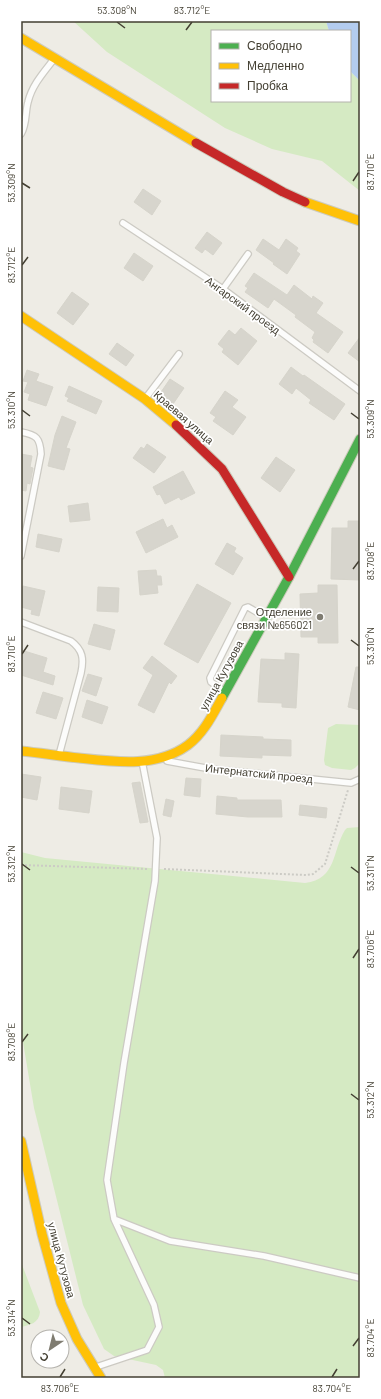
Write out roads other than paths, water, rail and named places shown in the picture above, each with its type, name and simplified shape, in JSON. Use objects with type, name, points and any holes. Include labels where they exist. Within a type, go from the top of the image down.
[{"type":"street","points":[[21,38],[177,133],[278,189],[309,204],[360,221]]},
{"type":"street","name":"Краевая улица","points":[[21,316],[145,399],[222,468],[289,578]]},
{"type":"street","name":"улица Кутузова","points":[[21,751],[114,762],[142,761],[157,759],[177,752],[196,738],[210,720],[289,578],[360,439]]},
{"type":"street","name":"улица Кутузова","points":[[21,1141],[42,1234],[61,1303],[77,1339],[101,1378]]},
{"type":"lane","points":[[21,134],[25,124],[28,104],[34,88],[54,58]]},
{"type":"lane","name":"Ангарский проезд","points":[[123,223],[223,289],[360,391]]},
{"type":"lane","points":[[223,289],[248,254]]},
{"type":"lane","points":[[145,399],[179,354]]},
{"type":"lane","points":[[21,432],[35,436],[39,441],[41,454],[21,556]]},
{"type":"lane","points":[[225,692],[211,682],[210,678],[245,608],[248,607],[266,617]]},
{"type":"lane","points":[[21,622],[71,641],[81,652],[83,663],[81,673],[59,755]]},
{"type":"lane","name":"Интернатский проезд","points":[[157,759],[211,769],[351,783],[360,779]]},
{"type":"lane","points":[[94,1368],[147,1350],[159,1327],[154,1305],[114,1219],[107,1180],[124,1063],[155,881],[157,838],[142,761]]},
{"type":"lane","points":[[114,1219],[170,1241],[264,1256],[360,1278]]},
{"type":"water","points":[[326,21],[360,21],[360,81],[351,72],[351,30],[329,30]]},
{"type":"place","name":"Отделение связи №656021","points":[[320,617]]}]
